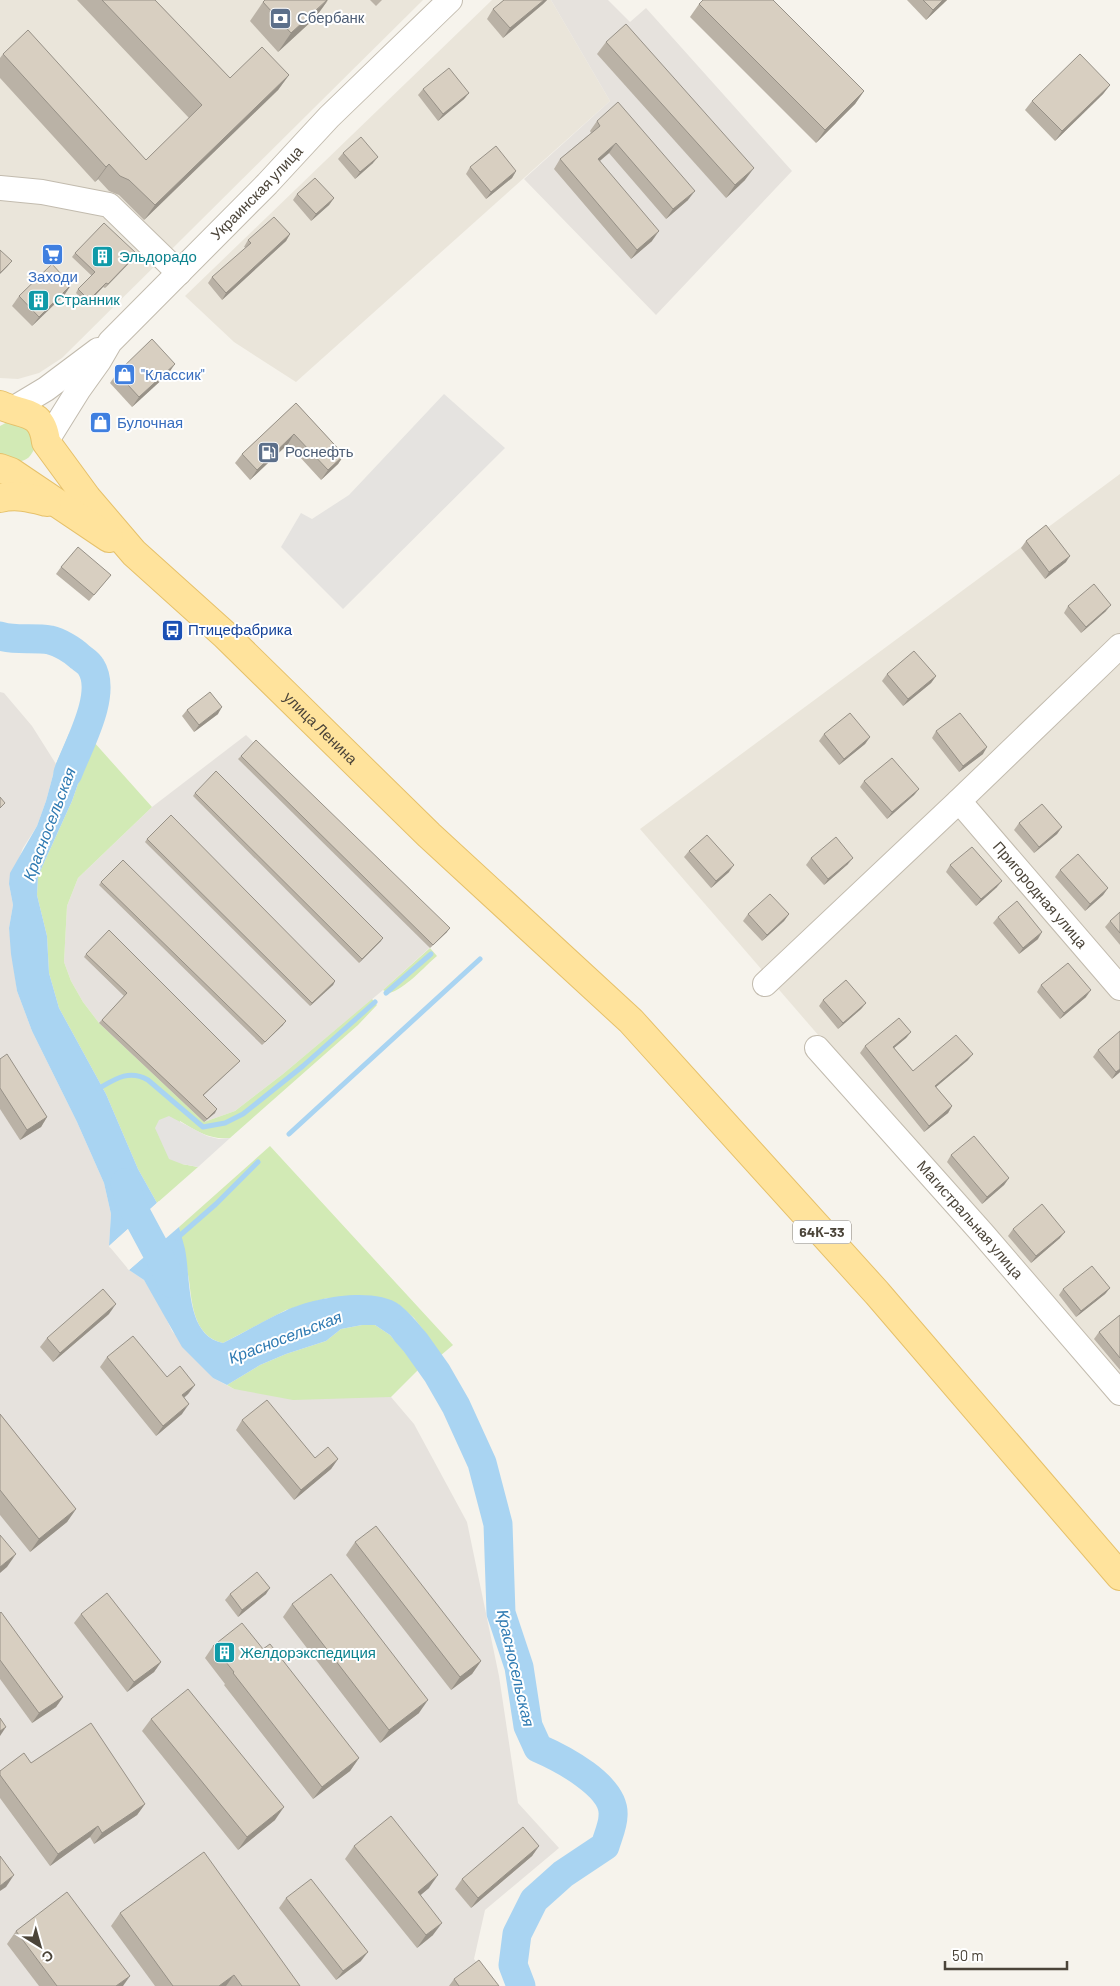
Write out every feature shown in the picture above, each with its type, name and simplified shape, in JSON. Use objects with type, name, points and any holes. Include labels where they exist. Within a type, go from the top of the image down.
[{"type":"main road","name":"улица Ленина","points":[[4,410],[22,411],[35,418],[44,432],[46,442],[87,498],[134,553],[224,634],[429,835],[637,1029],[877,1293],[1120,1576]]},
{"type":"main road","name":"Украинская улица","points":[[4,474],[30,468],[38,462],[44,453],[46,442]]},
{"type":"main road","name":"улица Ленина","points":[[4,474],[59,505],[134,553]]},
{"type":"main road","points":[[0,498],[23,496],[59,505]]},
{"type":"street","name":"Украинская улица","points":[[46,442],[110,342],[267,184],[329,117],[450,0]]},
{"type":"street","points":[[0,188],[42,192],[109,205],[179,273]]},
{"type":"street","points":[[4,410],[46,389],[110,342]]},
{"type":"street","points":[[765,984],[1120,646]]},
{"type":"street","name":"Пригородная улица","points":[[959,801],[1120,988]]},
{"type":"street","name":"Магистральная улица","points":[[817,1048],[983,1234],[1120,1393]]},
{"type":"shaded area","points":[[0,0],[423,0],[62,358],[39,373],[18,379],[0,378]]},
{"type":"shaded area","points":[[492,0],[551,0],[610,101],[296,382],[234,342],[185,296]]},
{"type":"shaded area","points":[[551,0],[608,0],[630,22],[646,8],[792,171],[656,315],[524,179],[610,101]]},
{"type":"shaded area","points":[[444,394],[505,448],[343,609],[281,547],[301,513],[312,519],[349,495]]},
{"type":"shaded area","points":[[1120,474],[1120,1384],[640,829]]},
{"type":"shaded area","points":[[0,692],[4,693],[32,726],[56,764],[37,826],[23,848],[9,884],[13,905],[9,928],[17,991],[32,1031],[77,1122],[104,1183],[111,1214],[109,1246],[129,1270],[144,1280],[159,1303],[172,1331],[213,1378],[234,1389],[391,1397],[414,1424],[467,1522],[499,1676],[518,1803],[559,1848],[485,1910],[474,1959],[495,1986],[0,1986]]},
{"type":"shaded area","points":[[246,735],[447,932],[383,990],[283,1074],[235,1111],[204,1122],[99,1023],[83,1002],[71,981],[64,962],[67,906],[78,878],[152,807]]},
{"type":"shaded area","points":[[169,1116],[207,1136],[219,1139],[230,1138],[198,1167],[182,1164],[169,1159],[155,1128],[159,1120]]},
{"type":"green space","points":[[11,420],[24,422],[36,444],[30,456],[22,461],[0,456],[0,426]]},
{"type":"green space","points":[[93,741],[152,807],[78,878],[67,906],[64,962],[71,981],[83,1002],[99,1023],[204,1122],[235,1111],[283,1074],[372,999],[377,1005],[358,1025],[230,1138],[210,1136],[180,1121],[182,1164],[198,1167],[157,1203],[138,1169],[106,1094],[59,1008],[49,973],[47,936],[37,895],[38,876],[72,801]]},
{"type":"green space","points":[[430,948],[437,956],[414,977],[395,991],[389,993],[383,990]]},
{"type":"green space","points":[[270,1146],[453,1345],[440,1356],[414,1318],[398,1304],[327,1298],[286,1310],[223,1343],[213,1340],[206,1334],[200,1327],[193,1309],[179,1227]]},
{"type":"green space","points":[[362,1325],[375,1325],[390,1335],[419,1369],[391,1397],[293,1400],[234,1389],[227,1385],[260,1365],[326,1341],[341,1329]]},
{"type":"water","points":[[69,734],[93,741],[72,801],[38,876],[37,895],[47,936],[49,973],[59,1008],[106,1094],[138,1169],[157,1203],[109,1246],[111,1214],[104,1183],[77,1122],[32,1031],[17,991],[11,954],[9,928],[13,905],[9,884],[10,873],[37,826],[56,764]]},
{"type":"water","points":[[179,1227],[185,1249],[192,1304],[196,1318],[202,1329],[211,1338],[223,1343],[297,1306],[326,1298],[359,1295],[375,1296],[389,1299],[406,1310],[432,1342],[440,1356],[419,1369],[390,1335],[375,1325],[362,1325],[341,1329],[326,1341],[260,1365],[227,1385],[213,1378],[182,1347],[144,1280],[129,1270]]},
{"type":"pier","points":[[159,1201],[159,1205],[110,1248],[109,1246]]},
{"type":"pier","points":[[179,1224],[129,1270],[127,1268]]},
{"type":"building","points":[[102,0],[155,0],[230,78],[262,47],[289,75],[155,205],[129,180],[120,176],[109,164],[106,167],[3,54],[28,30],[146,160],[202,105]]},
{"type":"building","points":[[265,0],[327,0],[291,33],[263,2]]},
{"type":"building","points":[[504,0],[544,0],[510,28],[493,9]]},
{"type":"building","points":[[703,0],[773,0],[864,91],[825,130],[699,4]]},
{"type":"building","points":[[923,0],[943,0],[933,10]]},
{"type":"building","points":[[626,24],[754,168],[735,185],[606,42]]},
{"type":"building","points":[[1080,54],[1110,85],[1062,131],[1032,101]]},
{"type":"building","points":[[449,68],[469,93],[443,114],[423,89]]},
{"type":"building","points":[[618,102],[695,191],[673,209],[616,143],[598,159],[659,231],[637,250],[560,159],[600,126],[597,121]]},
{"type":"building","points":[[361,137],[378,157],[360,172],[343,153]]},
{"type":"building","points":[[496,146],[516,171],[491,192],[470,167]]},
{"type":"building","points":[[315,178],[334,198],[316,214],[297,194]]},
{"type":"building","points":[[274,217],[290,234],[226,293],[212,277],[251,243],[248,240]]},
{"type":"building","name":"Эльдорадо","points":[[104,223],[137,254],[108,284],[106,283],[89,300],[78,289],[95,272],[75,253]]},
{"type":"building","points":[[0,250],[12,261],[0,273]]},
{"type":"building","name":"Странник","points":[[52,264],[71,285],[39,317],[19,296]]},
{"type":"building","points":[[152,339],[175,364],[139,397],[117,373]]},
{"type":"building","points":[[296,403],[344,455],[328,470],[294,434],[257,470],[242,454]]},
{"type":"building","points":[[1046,525],[1070,556],[1049,572],[1026,541]]},
{"type":"building","points":[[78,547],[111,575],[94,595],[61,567]]},
{"type":"building","points":[[1094,584],[1111,605],[1086,627],[1068,606]]},
{"type":"building","points":[[914,651],[936,676],[908,699],[887,674]]},
{"type":"building","points":[[210,692],[222,707],[199,725],[187,710]]},
{"type":"building","points":[[850,713],[870,737],[844,759],[824,734]]},
{"type":"building","points":[[960,713],[987,747],[963,766],[936,731]]},
{"type":"building","points":[[256,740],[450,928],[433,945],[241,756]]},
{"type":"building","points":[[892,758],[919,789],[892,812],[864,781]]},
{"type":"building","points":[[216,771],[383,938],[362,959],[195,793]]},
{"type":"building","points":[[0,797],[5,803],[0,808]]},
{"type":"building","points":[[1042,804],[1062,827],[1039,847],[1019,823]]},
{"type":"building","points":[[171,815],[335,981],[312,1003],[147,839]]},
{"type":"building","points":[[707,835],[734,865],[716,881],[689,851]]},
{"type":"building","points":[[836,837],[853,858],[828,879],[811,858]]},
{"type":"building","points":[[972,847],[1002,881],[981,899],[950,865]]},
{"type":"building","points":[[1078,854],[1108,888],[1090,904],[1060,870]]},
{"type":"building","points":[[123,860],[286,1021],[265,1042],[101,882]]},
{"type":"building","points":[[770,894],[789,914],[767,935],[748,914]]},
{"type":"building","points":[[1017,901],[1042,932],[1023,948],[998,917]]},
{"type":"building","points":[[1120,912],[1120,933],[1110,921]]},
{"type":"building","points":[[109,930],[240,1061],[203,1095],[217,1109],[207,1119],[102,1020],[127,993],[86,954]]},
{"type":"building","points":[[1068,963],[1091,990],[1064,1013],[1041,985]]},
{"type":"building","points":[[846,980],[866,1003],[843,1023],[823,1000]]},
{"type":"building","points":[[899,1018],[911,1032],[893,1047],[913,1071],[956,1035],[973,1054],[935,1086],[952,1106],[929,1126],[865,1046]]},
{"type":"building","points":[[1120,1031],[1120,1069],[1116,1072],[1098,1050]]},
{"type":"building","points":[[7,1054],[47,1117],[27,1130],[0,1088],[0,1059]]},
{"type":"building","points":[[974,1136],[1009,1178],[987,1197],[951,1155]]},
{"type":"building","points":[[1042,1204],[1065,1232],[1036,1256],[1013,1229]]},
{"type":"building","points":[[1092,1266],[1110,1288],[1081,1311],[1063,1289]]},
{"type":"building","points":[[103,1289],[116,1304],[60,1353],[47,1338]]},
{"type":"building","points":[[1120,1315],[1120,1358],[1099,1332]]},
{"type":"building","points":[[133,1336],[167,1377],[180,1366],[195,1385],[182,1395],[189,1404],[163,1426],[107,1357]]},
{"type":"building","points":[[267,1400],[315,1458],[328,1447],[338,1459],[301,1490],[242,1420]]},
{"type":"building","points":[[0,1414],[76,1509],[39,1539],[0,1490]]},
{"type":"building","points":[[376,1526],[481,1661],[460,1677],[355,1542]]},
{"type":"building","points":[[0,1535],[16,1554],[0,1567]]},
{"type":"building","points":[[257,1572],[270,1588],[242,1610],[230,1594]]},
{"type":"building","points":[[331,1574],[428,1700],[389,1730],[292,1604]]},
{"type":"building","points":[[107,1593],[161,1662],[134,1682],[81,1614]]},
{"type":"building","points":[[1,1612],[63,1697],[39,1713],[0,1660]]},
{"type":"building","points":[[242,1623],[263,1649],[270,1644],[359,1758],[322,1787],[213,1646]]},
{"type":"building","points":[[188,1689],[284,1807],[247,1837],[151,1719]]},
{"type":"building","points":[[0,1718],[6,1727],[0,1731]]},
{"type":"building","points":[[91,1723],[145,1804],[102,1833],[98,1826],[58,1854],[0,1775],[0,1771],[24,1753],[31,1763]]},
{"type":"building","points":[[391,1816],[438,1875],[418,1892],[442,1923],[426,1935],[354,1846]]},
{"type":"building","points":[[523,1827],[539,1846],[478,1898],[462,1879]]},
{"type":"building","points":[[204,1852],[300,1986],[242,1986],[234,1975],[219,1986],[173,1986],[120,1913]]},
{"type":"building","points":[[0,1856],[14,1875],[0,1886]]},
{"type":"building","points":[[311,1879],[368,1952],[343,1971],[286,1898]]},
{"type":"building","points":[[67,1892],[130,1976],[116,1986],[57,1986],[16,1931]]},
{"type":"building","points":[[479,1960],[499,1986],[459,1986],[454,1979]]},
{"type":"waterway","name":"Красносельская","points":[[0,636],[54,641],[74,652],[91,667],[95,678],[94,705],[90,720],[68,773]]},
{"type":"waterway","points":[[386,993],[431,954]]},
{"type":"waterway","points":[[289,1134],[480,959]]},
{"type":"waterway","points":[[98,1089],[122,1077],[135,1075],[148,1080],[203,1127],[225,1123],[243,1114],[303,1066],[375,1002]]},
{"type":"waterway","points":[[177,1238],[216,1204],[258,1162]]},
{"type":"waterway","name":"Красносельская","points":[[125,1183],[131,1204],[167,1271],[171,1283]]},
{"type":"waterway","name":"Красносельская","points":[[406,1332],[437,1373],[456,1406],[482,1463],[498,1524],[501,1613],[519,1667],[528,1726],[538,1748],[585,1774],[606,1794],[612,1805],[613,1819],[605,1846],[563,1874],[534,1900],[517,1934],[513,1965],[521,1986]]},
{"type":"place","name":"Сбербанк","points":[[281,18]]},
{"type":"place","name":"Заходи","points":[[53,254]]},
{"type":"place","name":"Эльдорадо","points":[[103,257]]},
{"type":"place","name":"Странник","points":[[38,300]]},
{"type":"place","name":"\"Классик\"","points":[[125,375]]},
{"type":"place","name":"Булочная","points":[[101,423]]},
{"type":"place","name":"Роснефть","points":[[269,452]]},
{"type":"place","name":"Птицефабрика","points":[[172,630]]},
{"type":"place","name":"Желдорэкспедиция","points":[[224,1653]]}]
